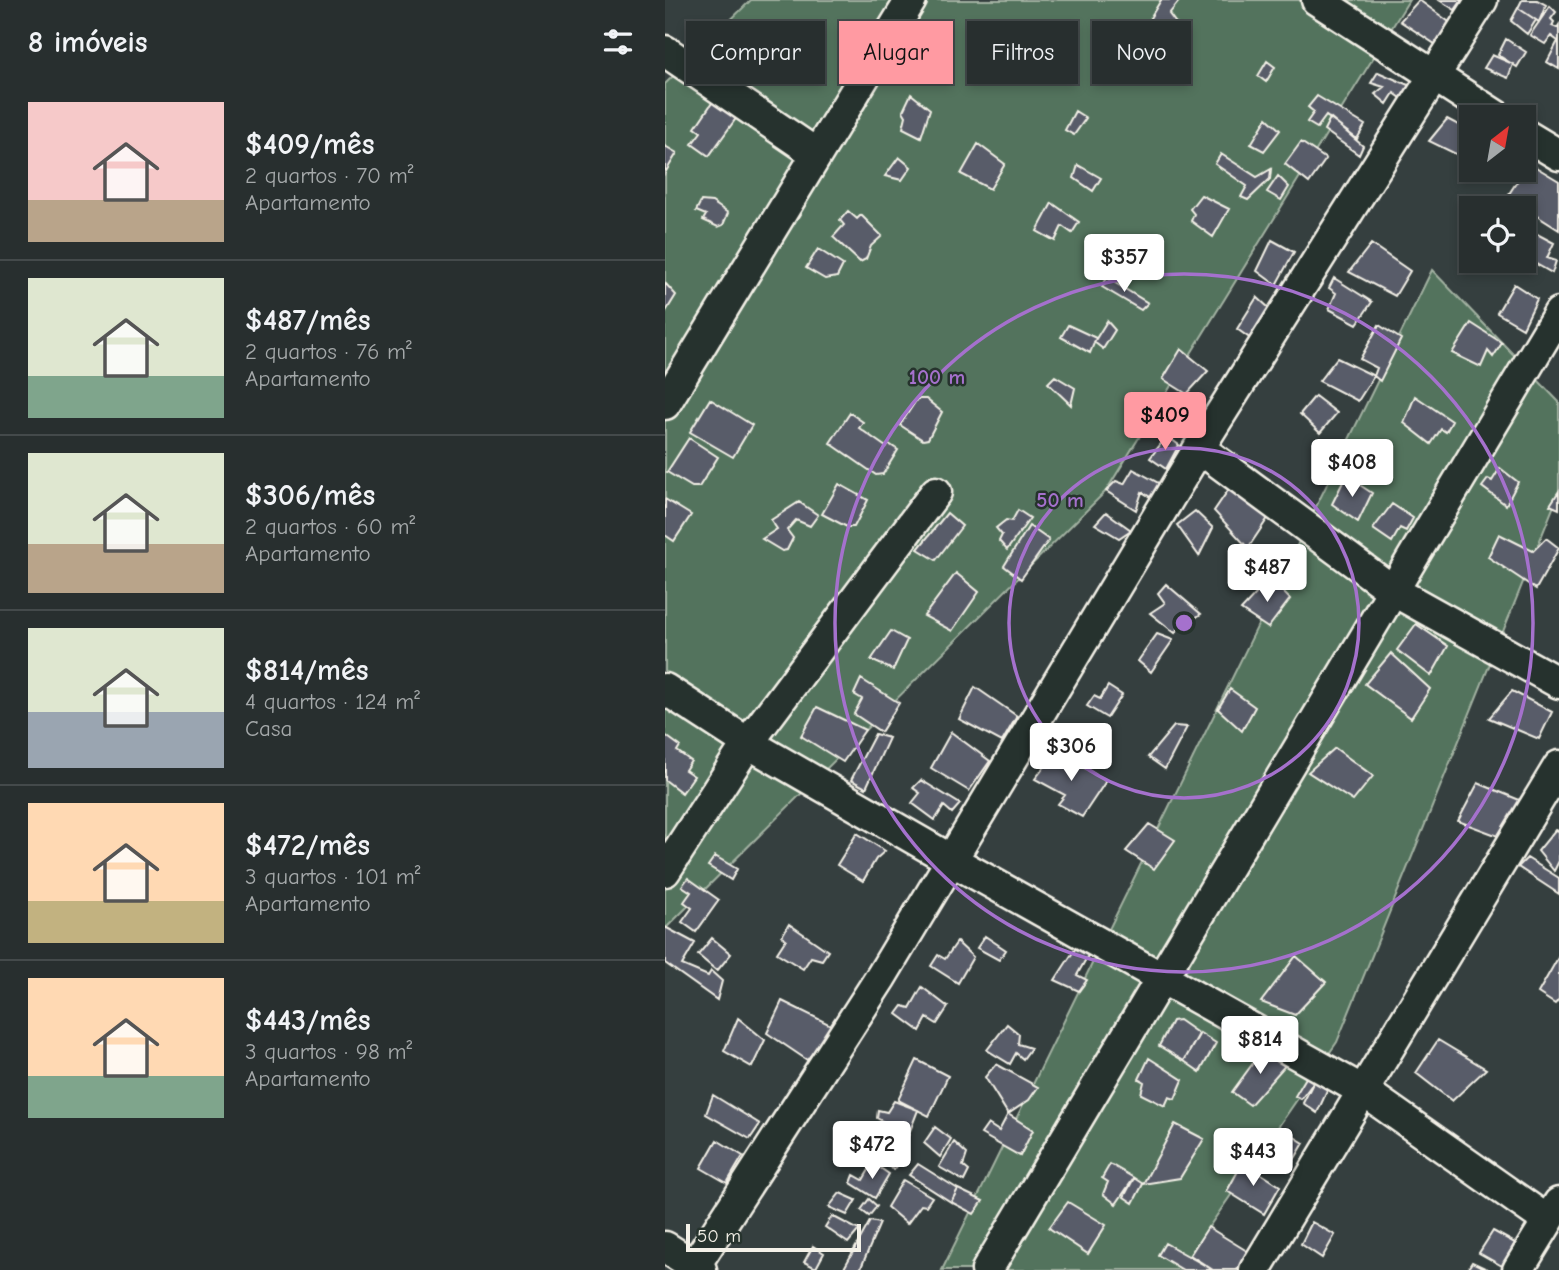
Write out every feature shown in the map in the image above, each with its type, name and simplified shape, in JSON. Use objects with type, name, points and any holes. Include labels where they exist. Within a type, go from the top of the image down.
[{"type":"street","points":[[665,404],[815,153],[911,0]]},
{"type":"street","points":[[1317,0],[1479,105]]},
{"type":"street","points":[[665,1247],[696,1269],[953,861],[1199,448],[1482,0]]},
{"type":"street","points":[[665,51],[815,153]]},
{"type":"street","points":[[1537,142],[1559,155]]},
{"type":"street","points":[[987,1270],[1559,313]]},
{"type":"street","points":[[1199,448],[1392,590],[1559,683]]},
{"type":"street","points":[[665,871],[748,743],[936,492]]},
{"type":"street","points":[[665,689],[748,743],[1365,1092],[1554,1212],[1517,1270]]},
{"type":"street","points":[[1255,1270],[1365,1092],[1559,766]]},
{"type":"green space","points":[[751,0],[1409,0],[1106,491],[665,929],[665,84],[686,63],[686,84],[825,84],[825,21],[730,21]]},
{"type":"green space","points":[[1432,270],[1559,402],[1559,493],[1337,1042],[1179,1270],[942,1270]]},
{"type":"building","points":[[1161,0],[1180,0],[1169,14],[1174,21],[1148,21]]},
{"type":"building","points":[[1419,0],[1452,24],[1441,48],[1400,21]]},
{"type":"building","points":[[1439,0],[1462,0],[1455,10]]},
{"type":"building","points":[[1522,0],[1537,0],[1546,5],[1539,22],[1518,8]]},
{"type":"building","points":[[1550,6],[1556,12],[1551,19],[1554,22],[1552,26],[1557,28],[1559,25],[1559,69],[1547,62],[1558,41],[1551,36],[1545,44],[1530,35]]},
{"type":"building","points":[[1518,8],[1536,20],[1527,34],[1511,21]]},
{"type":"building","points":[[1506,39],[1526,52],[1517,67],[1498,55]]},
{"type":"building","points":[[1492,55],[1513,64],[1508,78],[1484,68]]},
{"type":"building","points":[[1267,61],[1275,67],[1266,82],[1258,76]]},
{"type":"building","points":[[1378,72],[1413,87],[1401,98],[1394,93],[1387,104],[1375,94],[1384,87],[1371,83]]},
{"type":"building","points":[[911,94],[930,109],[921,137],[903,128],[906,116],[903,111]]},
{"type":"building","points":[[1317,96],[1365,125],[1357,139],[1326,116],[1317,128],[1307,122],[1314,112],[1308,107]]},
{"type":"building","points":[[714,100],[737,117],[709,156],[692,144],[701,132],[695,128]]},
{"type":"building","points":[[1075,111],[1086,118],[1074,135],[1065,130]]},
{"type":"building","points":[[1267,118],[1280,130],[1264,151],[1251,144]]},
{"type":"building","points":[[1330,118],[1363,146],[1359,155],[1324,130]]},
{"type":"building","points":[[1447,119],[1459,125],[1459,156],[1429,141]]},
{"type":"building","points":[[1301,142],[1326,159],[1309,183],[1285,164]]},
{"type":"building","points":[[978,144],[1005,164],[990,189],[961,174]]},
{"type":"building","points":[[665,146],[677,153],[665,173]]},
{"type":"building","points":[[1221,154],[1257,177],[1271,169],[1270,179],[1248,200],[1241,197],[1247,186],[1215,164]]},
{"type":"building","points":[[899,157],[911,167],[902,180],[885,176]]},
{"type":"building","points":[[1078,165],[1101,178],[1093,191],[1074,178]]},
{"type":"building","points":[[1537,168],[1559,181],[1559,230],[1536,215],[1536,196],[1508,196],[1517,182],[1537,182]]},
{"type":"building","points":[[1278,176],[1289,187],[1281,200],[1267,192]]},
{"type":"building","points":[[1201,195],[1229,209],[1213,237],[1191,221],[1194,214],[1190,209]]},
{"type":"building","points":[[701,201],[712,202],[728,213],[723,225],[718,227],[703,220],[706,215],[696,211]]},
{"type":"building","points":[[1052,203],[1079,222],[1072,233],[1062,226],[1055,241],[1037,231]]},
{"type":"building","points":[[848,211],[857,219],[861,215],[882,236],[871,246],[866,259],[860,262],[833,237],[844,225],[840,220]]},
{"type":"building","points":[[1536,236],[1554,243],[1547,258],[1556,261],[1552,273],[1536,264]]},
{"type":"building","points":[[1272,240],[1294,252],[1276,285],[1257,271]]},
{"type":"building","points":[[1371,244],[1410,271],[1395,296],[1349,272]]},
{"type":"building","points":[[818,249],[843,265],[837,277],[825,279],[806,268]]},
{"type":"building","points":[[1107,278],[1148,303],[1141,310],[1102,287]]},
{"type":"building","points":[[1334,278],[1372,302],[1357,324],[1329,309],[1336,293],[1329,288]]},
{"type":"building","points":[[665,283],[676,295],[665,313]]},
{"type":"building","points":[[1514,284],[1537,299],[1523,328],[1497,313]]},
{"type":"building","points":[[1257,297],[1269,308],[1251,339],[1237,329]]},
{"type":"building","points":[[1107,321],[1115,330],[1103,349],[1094,342]]},
{"type":"building","points":[[1471,323],[1502,343],[1493,357],[1488,351],[1481,367],[1452,353]]},
{"type":"building","points":[[1068,325],[1096,338],[1090,353],[1061,337]]},
{"type":"building","points":[[1379,325],[1401,339],[1380,381],[1374,376],[1377,368],[1360,359]]},
{"type":"building","points":[[1181,349],[1208,371],[1187,394],[1163,379]]},
{"type":"building","points":[[1337,358],[1374,376],[1358,401],[1319,381]]},
{"type":"building","points":[[1055,376],[1075,388],[1071,405],[1048,383]]},
{"type":"building","points":[[1315,396],[1337,413],[1320,433],[1300,414]]},
{"type":"building","points":[[1415,396],[1452,421],[1446,432],[1441,429],[1431,444],[1404,423]]},
{"type":"building","points":[[710,399],[752,425],[733,457],[690,432]]},
{"type":"building","points":[[917,399],[926,399],[942,412],[928,439],[923,440],[900,425]]},
{"type":"building","points":[[850,413],[863,422],[859,428],[886,447],[889,444],[898,450],[883,474],[876,475],[830,443]]},
{"type":"building","points":[[1167,436],[1179,445],[1166,469],[1150,458]]},
{"type":"building","points":[[689,438],[718,457],[699,487],[692,487],[667,472]]},
{"type":"building","points":[[1500,468],[1518,482],[1506,505],[1482,487],[1488,479],[1492,481]]},
{"type":"building","points":[[1133,469],[1160,484],[1152,498],[1142,492],[1136,510],[1106,491],[1116,481],[1124,484]]},
{"type":"building","points":[[1346,476],[1372,493],[1358,522],[1332,504]]},
{"type":"building","points":[[839,484],[868,500],[854,527],[847,527],[822,514]]},
{"type":"building","points":[[1229,489],[1251,506],[1262,506],[1270,515],[1248,548],[1214,511]]},
{"type":"building","points":[[1559,491],[1559,509],[1550,505]]},
{"type":"building","points":[[665,499],[691,515],[674,541],[665,535]]},
{"type":"building","points":[[799,502],[818,515],[810,526],[796,520],[787,530],[793,538],[787,550],[782,551],[762,539],[777,529],[771,520]]},
{"type":"building","points":[[1392,504],[1413,518],[1406,531],[1400,528],[1392,542],[1373,529]]},
{"type":"building","points":[[1018,510],[1030,518],[1007,550],[999,541],[1002,535],[996,528],[1006,520],[1012,521]]},
{"type":"building","points":[[1195,511],[1213,528],[1199,556],[1177,525]]},
{"type":"building","points":[[1106,512],[1131,530],[1119,538],[1095,524]]},
{"type":"building","points":[[947,513],[962,526],[936,560],[918,549]]},
{"type":"building","points":[[1029,526],[1049,540],[1021,579],[1004,566]]},
{"type":"building","points":[[1499,534],[1533,551],[1546,538],[1559,548],[1536,589],[1488,557]]},
{"type":"building","points":[[956,573],[979,592],[952,631],[924,616]]},
{"type":"building","points":[[1270,579],[1290,599],[1268,628],[1241,610]]},
{"type":"building","points":[[1166,584],[1201,614],[1189,622],[1184,619],[1175,633],[1150,613],[1165,603],[1158,593]]},
{"type":"building","points":[[1416,624],[1448,646],[1431,676],[1397,650]]},
{"type":"building","points":[[891,631],[907,640],[893,670],[871,660]]},
{"type":"building","points":[[1157,634],[1173,640],[1151,672],[1138,661]]},
{"type":"building","points":[[1391,653],[1430,689],[1411,718],[1365,684]]},
{"type":"building","points":[[861,679],[899,703],[881,732],[854,714],[862,699],[854,694]]},
{"type":"building","points":[[1108,686],[1122,695],[1107,718],[1087,706],[1094,696],[1100,699]]},
{"type":"building","points":[[975,687],[1017,716],[1002,742],[959,719]]},
{"type":"building","points":[[1230,689],[1255,707],[1242,731],[1218,709]]},
{"type":"building","points":[[1512,691],[1552,712],[1539,739],[1489,718]]},
{"type":"building","points":[[817,707],[865,730],[843,762],[801,736]]},
{"type":"building","points":[[1174,726],[1187,727],[1165,769],[1148,757]]},
{"type":"building","points":[[951,732],[990,761],[969,791],[931,768]]},
{"type":"building","points":[[875,734],[889,738],[866,788],[851,780]]},
{"type":"building","points":[[665,735],[680,746],[677,751],[691,761],[685,770],[694,776],[682,793],[665,780]]},
{"type":"building","points":[[1335,748],[1373,776],[1353,801],[1308,772]]},
{"type":"building","points":[[1057,751],[1106,781],[1082,817],[1058,804],[1065,795],[1035,779]]},
{"type":"building","points":[[921,780],[960,804],[952,813],[944,806],[935,820],[912,803],[920,793],[913,788]]},
{"type":"building","points":[[1478,783],[1522,801],[1501,837],[1458,821]]},
{"type":"building","points":[[1149,824],[1175,840],[1154,869],[1126,851]]},
{"type":"building","points":[[1555,830],[1559,831],[1559,861],[1554,871],[1538,851]]},
{"type":"building","points":[[857,833],[885,851],[876,859],[863,881],[837,865]]},
{"type":"building","points":[[715,856],[737,869],[731,880],[708,866]]},
{"type":"building","points":[[1527,858],[1559,878],[1559,894],[1518,867]]},
{"type":"building","points":[[688,878],[719,900],[696,932],[682,922],[692,908],[684,902],[691,892],[682,886]]},
{"type":"building","points":[[789,924],[828,951],[822,960],[811,957],[803,969],[777,953],[786,939],[782,936]]},
{"type":"building","points":[[665,927],[695,943],[682,965],[708,976],[711,971],[722,981],[717,1000],[665,963]]},
{"type":"building","points":[[985,936],[1006,950],[999,960],[977,948]]},
{"type":"building","points":[[712,938],[731,954],[717,971],[698,955]]},
{"type":"building","points":[[957,942],[973,957],[958,983],[931,966],[938,955],[945,959]]},
{"type":"building","points":[[1079,943],[1091,950],[1077,975],[1087,980],[1079,991],[1055,980]]},
{"type":"building","points":[[1296,956],[1326,982],[1295,1015],[1261,1002]]},
{"type":"building","points":[[1559,956],[1559,999],[1555,1004],[1538,993]]},
{"type":"building","points":[[922,987],[948,1007],[937,1024],[927,1018],[920,1031],[897,1014],[903,1006],[910,1008]]},
{"type":"building","points":[[782,1001],[833,1026],[807,1060],[767,1033]]},
{"type":"building","points":[[738,1018],[765,1040],[752,1067],[724,1051]]},
{"type":"building","points":[[1179,1020],[1199,1034],[1184,1061],[1159,1046],[1172,1021]]},
{"type":"building","points":[[1007,1024],[1019,1034],[1018,1044],[1031,1048],[1023,1059],[1016,1053],[1010,1064],[987,1050]]},
{"type":"building","points":[[1200,1033],[1216,1043],[1200,1072],[1184,1061]]},
{"type":"building","points":[[1438,1040],[1486,1069],[1452,1101],[1416,1073]]},
{"type":"building","points":[[1264,1048],[1289,1061],[1250,1105],[1232,1092]]},
{"type":"building","points":[[1149,1058],[1183,1080],[1175,1099],[1169,1097],[1165,1106],[1141,1094],[1144,1082],[1139,1079]]},
{"type":"building","points":[[917,1060],[948,1076],[929,1116],[898,1100]]},
{"type":"building","points":[[996,1064],[1038,1087],[1029,1100],[1008,1114],[985,1077]]},
{"type":"building","points":[[1307,1076],[1316,1079],[1301,1099],[1295,1096]]},
{"type":"building","points":[[1314,1081],[1328,1089],[1317,1113],[1303,1103]]},
{"type":"building","points":[[713,1095],[760,1124],[750,1139],[706,1114]]},
{"type":"building","points":[[894,1101],[918,1110],[908,1136],[877,1118],[878,1110],[887,1112]]},
{"type":"building","points":[[1008,1114],[1033,1130],[1020,1156],[981,1134],[988,1124],[999,1131]]},
{"type":"building","points":[[1175,1124],[1204,1139],[1180,1178],[1143,1184]]},
{"type":"building","points":[[935,1127],[951,1139],[940,1157],[924,1143]]},
{"type":"building","points":[[1283,1130],[1304,1143],[1288,1170],[1266,1155]]},
{"type":"building","points":[[858,1135],[903,1158],[894,1170],[855,1146]]},
{"type":"building","points":[[717,1140],[743,1156],[727,1183],[701,1168]]},
{"type":"building","points":[[954,1142],[967,1154],[963,1166],[969,1171],[964,1181],[939,1167]]},
{"type":"building","points":[[1243,1162],[1280,1186],[1264,1214],[1227,1191]]},
{"type":"building","points":[[873,1163],[889,1174],[875,1198],[851,1183],[854,1175],[863,1180]]},
{"type":"building","points":[[918,1164],[958,1189],[951,1202],[909,1175]]},
{"type":"building","points":[[1110,1164],[1134,1178],[1116,1204],[1103,1194],[1108,1182],[1102,1178]]},
{"type":"building","points":[[1134,1178],[1143,1184],[1133,1203],[1124,1197]]},
{"type":"building","points":[[903,1180],[932,1197],[926,1206],[921,1205],[907,1224],[887,1207]]},
{"type":"building","points":[[958,1189],[983,1201],[974,1214],[951,1202]]},
{"type":"building","points":[[840,1193],[856,1200],[847,1215],[829,1207]]},
{"type":"building","points":[[869,1199],[877,1206],[869,1216],[861,1210]]},
{"type":"building","points":[[1068,1202],[1106,1225],[1088,1254],[1049,1228]]},
{"type":"building","points":[[832,1216],[859,1230],[848,1243],[825,1227]]},
{"type":"building","points":[[870,1221],[880,1223],[860,1270],[843,1270]]},
{"type":"building","points":[[1312,1222],[1335,1235],[1322,1258],[1301,1244]]},
{"type":"building","points":[[1208,1227],[1247,1251],[1237,1270],[1213,1270],[1190,1255]]},
{"type":"building","points":[[1493,1231],[1515,1243],[1502,1266],[1479,1253]]},
{"type":"building","points":[[1165,1243],[1213,1270],[1183,1270],[1158,1255]]},
{"type":"building","points":[[813,1246],[824,1253],[816,1268],[804,1262]]},
{"type":"building","points":[[1472,1262],[1489,1270],[1467,1270]]}]
